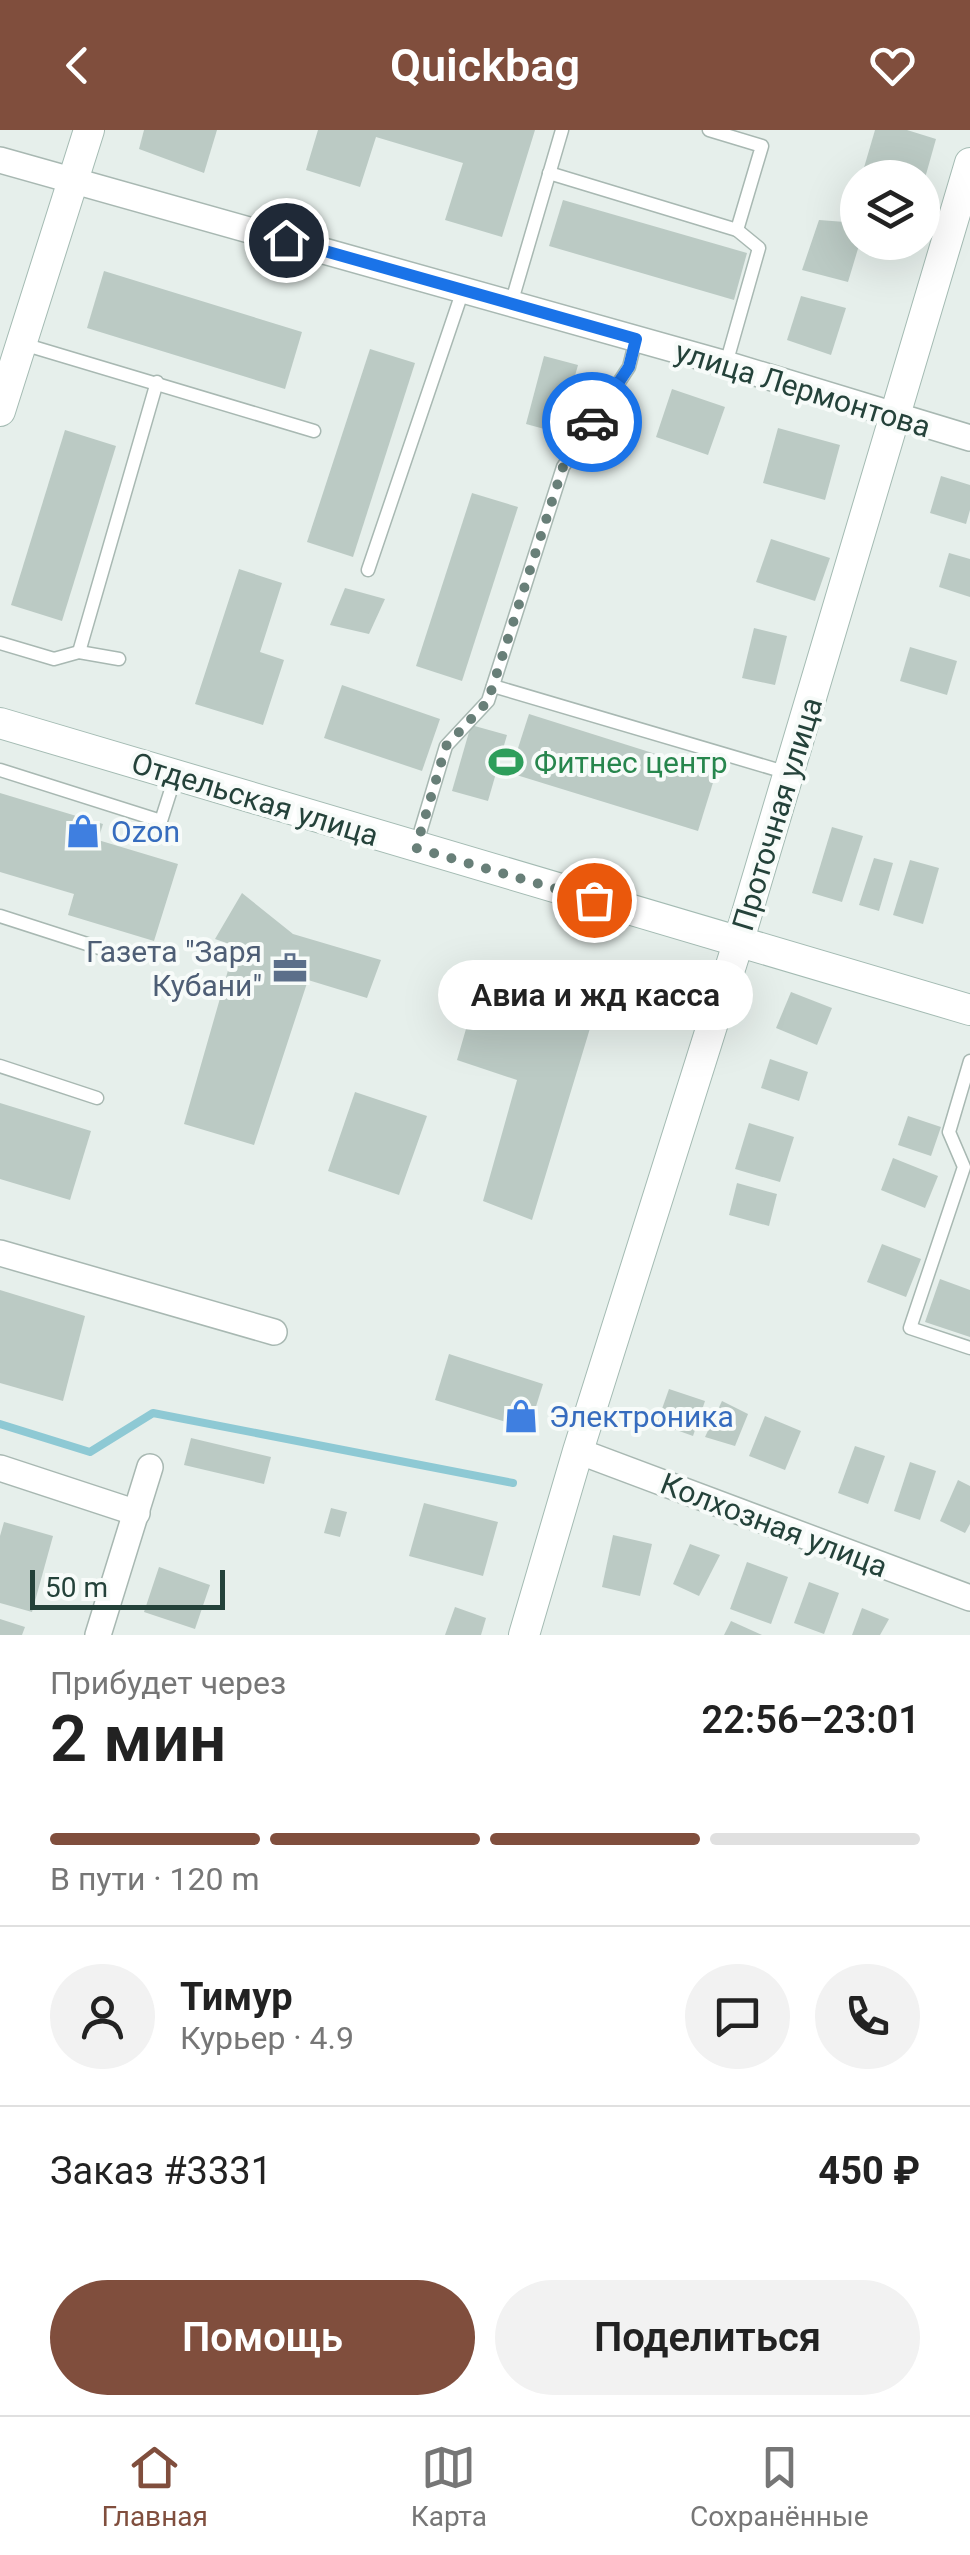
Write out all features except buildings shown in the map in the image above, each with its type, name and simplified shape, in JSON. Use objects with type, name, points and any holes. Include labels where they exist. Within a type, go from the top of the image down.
[{"type":"street","points":[[0,412],[89,130]]},
{"type":"street","name":"улица Лермонтова","points":[[0,160],[726,364],[970,438]]},
{"type":"street","name":"Проточная улица","points":[[524,1635],[740,940],[970,163]]},
{"type":"street","name":"Отдельская улица","points":[[0,723],[970,1010]]},
{"type":"street","points":[[0,1252],[274,1332]]},
{"type":"street","name":"Колхозная улица","points":[[578,1452],[970,1598]]},
{"type":"street","points":[[98,1635],[150,1467]]},
{"type":"street","points":[[0,1468],[137,1513]]},
{"type":"lane","points":[[511,304],[562,130]]},
{"type":"lane","points":[[708,130],[762,146],[737,230]]},
{"type":"lane","points":[[550,172],[737,230],[758,248],[726,364]]},
{"type":"lane","points":[[368,570],[463,290]]},
{"type":"lane","points":[[416,848],[446,746],[488,701],[563,467],[629,367],[636,339]]},
{"type":"lane","points":[[21,343],[314,431]]},
{"type":"lane","points":[[78,652],[157,382]]},
{"type":"lane","points":[[0,643],[54,659],[78,652],[119,659]]},
{"type":"lane","points":[[493,686],[790,774]]},
{"type":"lane","points":[[0,770],[161,821],[176,774]]},
{"type":"lane","points":[[0,916],[118,954]]},
{"type":"lane","points":[[970,1061],[948,1132],[967,1168],[910,1328],[970,1348]]},
{"type":"lane","points":[[0,1066],[97,1098]]},
{"type":"waterway","points":[[0,1424],[90,1452],[153,1413],[513,1483]]},
{"type":"way so far","points":[[592,422],[563,467],[488,701],[446,746],[416,848],[594,900]]},
{"type":"place","name":"Фитнес центр","points":[[506,762]]},
{"type":"place","name":"Ozon","points":[[83,831]]},
{"type":"place","name":"Авиа и жд касса","points":[[594,900]]},
{"type":"place","name":"Газета \"Заря Кубани\"","points":[[290,968]]},
{"type":"place","name":"Электроника","points":[[521,1416]]},
{"type":"route","points":[[286,240],[636,339],[629,367],[592,422]]}]
